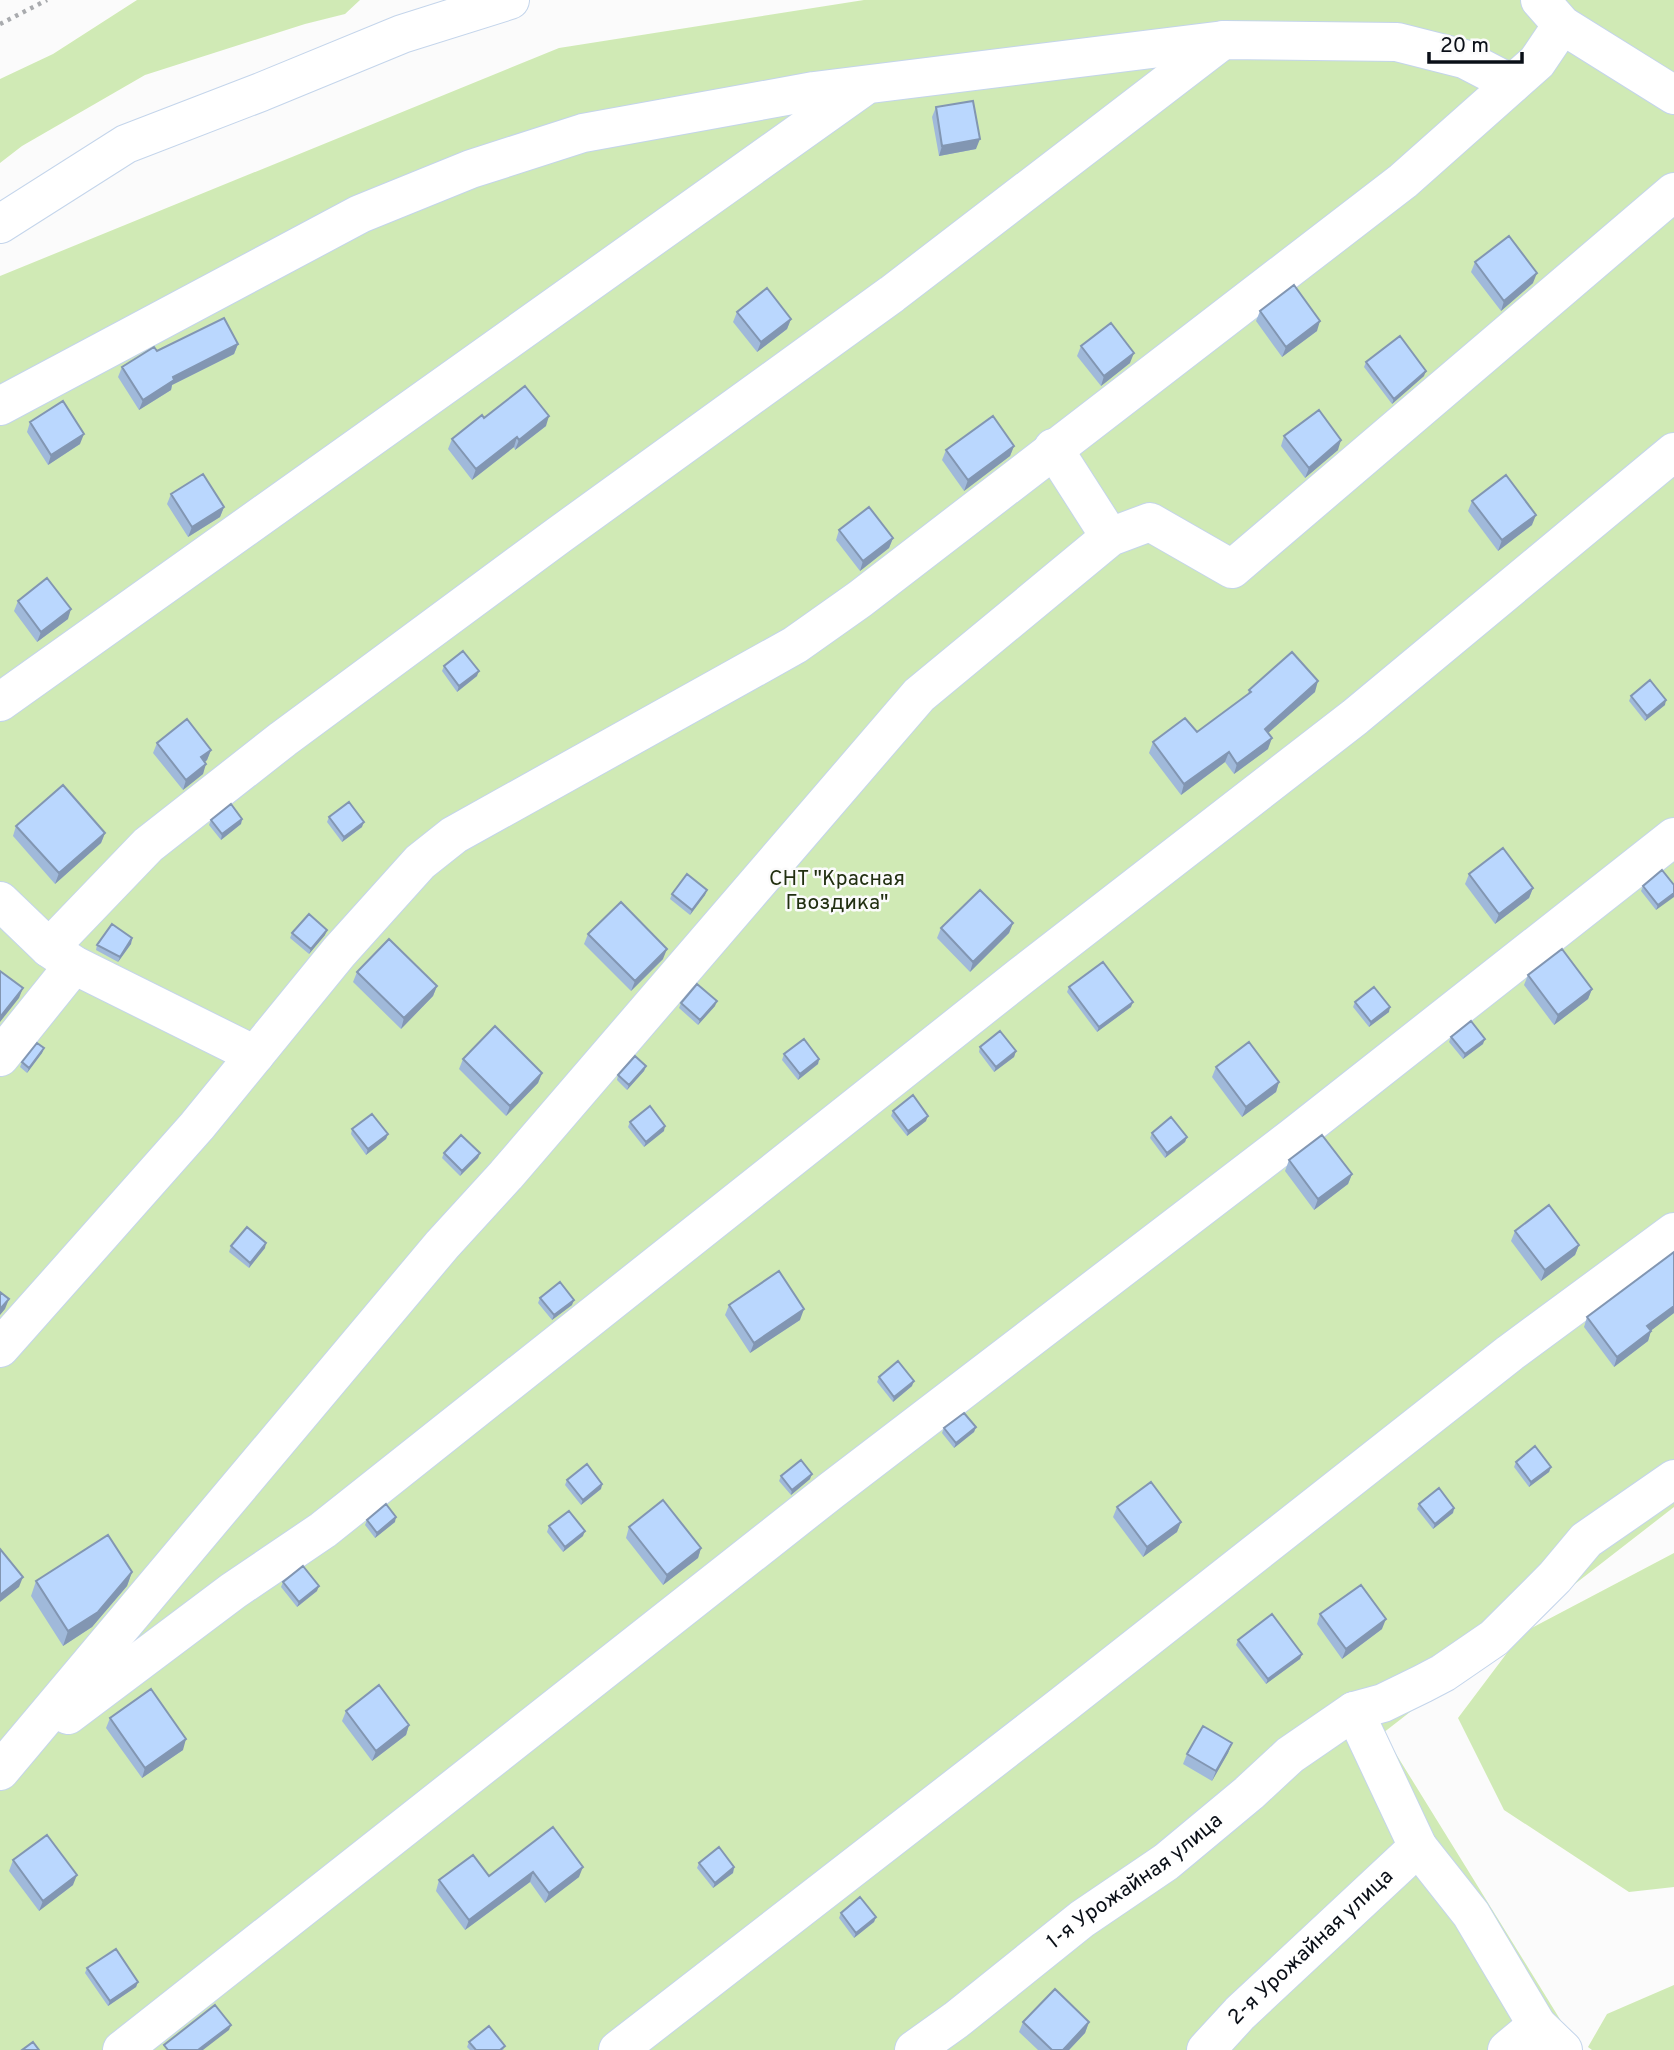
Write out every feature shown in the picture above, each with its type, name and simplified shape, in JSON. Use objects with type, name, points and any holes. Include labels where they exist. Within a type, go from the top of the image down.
[{"type":"street","points":[[0,224],[126,144],[402,34],[510,0]]},
{"type":"street","points":[[0,1348],[197,1126],[339,952],[420,862],[454,835],[795,645],[860,599],[1403,181],[1537,62],[1551,12],[1674,94]]},
{"type":"street","points":[[0,406],[360,214],[471,169],[583,133],[814,91],[1224,40],[1398,42],[1464,59],[1512,84]]},
{"type":"street","points":[[0,1058],[62,956],[148,845],[283,739],[892,293],[1224,40]]},
{"type":"street","points":[[0,702],[867,85]]},
{"type":"street","points":[[8,1762],[442,1245],[506,1175],[919,695],[1110,537],[1150,522],[1232,569],[1674,192]]},
{"type":"street","points":[[1054,449],[1110,537]]},
{"type":"street","points":[[8,1762],[233,1591],[323,1530],[1021,976],[1355,717],[1674,452]]},
{"type":"street","points":[[122,2050],[832,1490],[1293,1137],[1674,837]]},
{"type":"street","points":[[0,901],[62,956],[255,1055]]},
{"type":"street","points":[[618,2050],[1065,1704],[1510,1353],[1674,1232]]},
{"type":"street","name":"1-я Урожайная улица","points":[[914,2050],[956,2020],[1082,1919],[1166,1862],[1290,1755],[1354,1712],[1383,1703],[1443,1673],[1494,1638],[1555,1577],[1586,1540],[1674,1479]]},
{"type":"street","points":[[1354,1712],[1418,1847],[1471,1914],[1550,2037],[1507,2050]]},
{"type":"street","name":"2-я Урожайная улица","points":[[1206,2050],[1240,2013],[1418,1847]]},
{"type":"path","points":[[0,24],[47,0]]},
{"type":"green space","points":[[137,0],[360,0],[345,14],[305,24],[145,75],[22,146],[0,163],[0,79],[53,54]]},
{"type":"green space","name":"СНТ \"Красная Гвоздика\"","points":[[864,0],[1674,0],[1674,1507],[1383,1733],[1579,2050],[0,2050],[0,276],[559,48]]},
{"type":"green space","points":[[1674,1553],[1674,1887],[1629,1892],[1504,1810],[1458,1718],[1522,1633]]},
{"type":"green space","points":[[1674,1985],[1674,2050],[1592,2050],[1588,2047],[1607,2014]]},
{"type":"building","points":[[973,101],[980,139],[942,146],[936,107]]},
{"type":"building","points":[[1509,236],[1537,273],[1504,301],[1475,262]]},
{"type":"building","points":[[1294,285],[1320,321],[1286,347],[1260,311]]},
{"type":"building","points":[[767,288],[791,319],[761,342],[737,312]]},
{"type":"building","points":[[224,318],[238,344],[173,377],[174,380],[143,400],[122,367],[154,347],[157,351]]},
{"type":"building","points":[[1111,323],[1134,353],[1104,376],[1081,346]]},
{"type":"building","points":[[1400,336],[1426,371],[1394,399],[1366,362]]},
{"type":"building","points":[[525,386],[549,416],[476,469],[452,439]]},
{"type":"building","points":[[63,401],[84,434],[51,455],[30,422]]},
{"type":"building","points":[[1319,410],[1341,440],[1309,468],[1284,436]]},
{"type":"building","points":[[993,416],[1014,446],[968,480],[946,450]]},
{"type":"building","points":[[203,474],[224,507],[192,527],[171,494]]},
{"type":"building","points":[[1506,475],[1536,515],[1502,540],[1472,501]]},
{"type":"building","points":[[869,507],[893,538],[863,561],[839,530]]},
{"type":"building","points":[[47,578],[71,609],[41,632],[18,601]]},
{"type":"building","points":[[463,651],[479,671],[459,686],[444,666]]},
{"type":"building","points":[[1292,652],[1318,681],[1265,729],[1272,738],[1237,764],[1229,752],[1184,784],[1153,742],[1185,718],[1197,732],[1251,692],[1249,690]]},
{"type":"building","points":[[1650,680],[1666,700],[1647,716],[1631,696]]},
{"type":"building","points":[[187,719],[211,750],[201,757],[206,764],[186,780],[157,743]]},
{"type":"building","points":[[63,785],[105,833],[59,873],[16,826]]},
{"type":"building","points":[[349,802],[364,822],[344,837],[329,817]]},
{"type":"building","points":[[231,804],[242,819],[222,834],[211,820]]},
{"type":"building","points":[[1503,848],[1533,888],[1499,914],[1469,874]]},
{"type":"building","points":[[1662,870],[1674,885],[1674,893],[1658,905],[1643,886]]},
{"type":"building","points":[[687,874],[707,890],[692,910],[672,894]]},
{"type":"building","points":[[980,890],[1013,923],[973,962],[941,928]]},
{"type":"building","points":[[621,902],[667,949],[635,981],[588,934]]},
{"type":"building","points":[[309,914],[327,930],[311,949],[292,933]]},
{"type":"building","points":[[112,924],[132,938],[120,957],[97,945]]},
{"type":"building","points":[[389,939],[437,986],[404,1018],[357,972]]},
{"type":"building","points":[[1562,949],[1592,989],[1558,1015],[1528,975]]},
{"type":"building","points":[[1103,962],[1133,1002],[1099,1027],[1069,987]]},
{"type":"building","points":[[0,971],[23,988],[0,1017]]},
{"type":"building","points":[[697,984],[717,1001],[700,1020],[681,1003]]},
{"type":"building","points":[[1374,987],[1390,1007],[1371,1022],[1355,1002]]},
{"type":"building","points":[[1471,1021],[1485,1039],[1465,1054],[1451,1037]]},
{"type":"building","points":[[495,1026],[542,1073],[510,1106],[463,1059]]},
{"type":"building","points":[[1000,1031],[1016,1051],[996,1067],[980,1047]]},
{"type":"building","points":[[804,1039],[819,1059],[800,1074],[784,1054]]},
{"type":"building","points":[[1249,1042],[1279,1082],[1246,1107],[1216,1067]]},
{"type":"building","points":[[37,1043],[44,1048],[29,1068],[22,1062]]},
{"type":"building","points":[[635,1056],[646,1066],[629,1085],[618,1075]]},
{"type":"building","points":[[913,1095],[928,1116],[908,1131],[893,1111]]},
{"type":"building","points":[[650,1106],[665,1126],[646,1142],[630,1122]]},
{"type":"building","points":[[372,1114],[388,1134],[368,1149],[352,1129]]},
{"type":"building","points":[[1171,1117],[1187,1137],[1167,1153],[1152,1133]]},
{"type":"building","points":[[461,1135],[480,1153],[462,1171],[444,1153]]},
{"type":"building","points":[[1322,1135],[1352,1174],[1318,1199],[1289,1160]]},
{"type":"building","points":[[1549,1205],[1579,1245],[1545,1270],[1515,1231]]},
{"type":"building","points":[[247,1227],[266,1243],[250,1263],[231,1246]]},
{"type":"building","points":[[1674,1252],[1674,1306],[1647,1326],[1651,1331],[1617,1357],[1587,1317]]},
{"type":"building","points":[[779,1271],[804,1309],[754,1343],[729,1305]]},
{"type":"building","points":[[560,1282],[574,1300],[554,1315],[540,1298]]},
{"type":"building","points":[[0,1292],[9,1299],[0,1309]]},
{"type":"building","points":[[898,1361],[914,1381],[894,1397],[879,1377]]},
{"type":"building","points":[[964,1413],[976,1427],[956,1443],[944,1428]]},
{"type":"building","points":[[1535,1446],[1551,1467],[1531,1482],[1516,1462]]},
{"type":"building","points":[[801,1460],[812,1474],[792,1490],[781,1476]]},
{"type":"building","points":[[587,1464],[602,1484],[583,1500],[567,1480]]},
{"type":"building","points":[[1151,1482],[1181,1522],[1147,1547],[1117,1507]]},
{"type":"building","points":[[1439,1488],[1454,1508],[1435,1524],[1419,1504]]},
{"type":"building","points":[[663,1500],[701,1548],[667,1575],[629,1527]]},
{"type":"building","points":[[386,1504],[396,1517],[377,1533],[367,1520]]},
{"type":"building","points":[[569,1511],[585,1531],[565,1547],[549,1526]]},
{"type":"building","points":[[108,1535],[132,1572],[98,1612],[68,1631],[36,1581]]},
{"type":"building","points":[[0,1549],[23,1577],[0,1595]]},
{"type":"building","points":[[303,1566],[319,1586],[299,1602],[283,1582]]},
{"type":"building","points":[[1361,1585],[1386,1619],[1346,1649],[1320,1614]]},
{"type":"building","points":[[1272,1614],[1302,1654],[1268,1679],[1238,1640]]},
{"type":"building","points":[[379,1685],[409,1725],[376,1751],[346,1711]]},
{"type":"building","points":[[151,1689],[186,1739],[145,1768],[110,1718]]},
{"type":"building","points":[[1203,1726],[1232,1743],[1216,1771],[1187,1754]]},
{"type":"building","points":[[553,1827],[583,1867],[549,1893],[533,1872],[469,1920],[439,1880],[473,1855],[489,1876]]},
{"type":"building","points":[[47,1835],[77,1875],[43,1901],[13,1860]]},
{"type":"building","points":[[719,1847],[734,1867],[715,1883],[699,1863]]},
{"type":"building","points":[[860,1897],[876,1917],[856,1933],[841,1913]]},
{"type":"building","points":[[116,1949],[138,1982],[110,2001],[87,1968]]},
{"type":"building","points":[[1055,1989],[1089,2022],[1063,2050],[1052,2050],[1023,2022]]},
{"type":"building","points":[[215,2005],[231,2025],[198,2050],[168,2050],[164,2045]]},
{"type":"building","points":[[489,2026],[505,2046],[500,2050],[476,2050],[469,2042]]},
{"type":"building","points":[[33,2042],[39,2050],[22,2050]]}]
